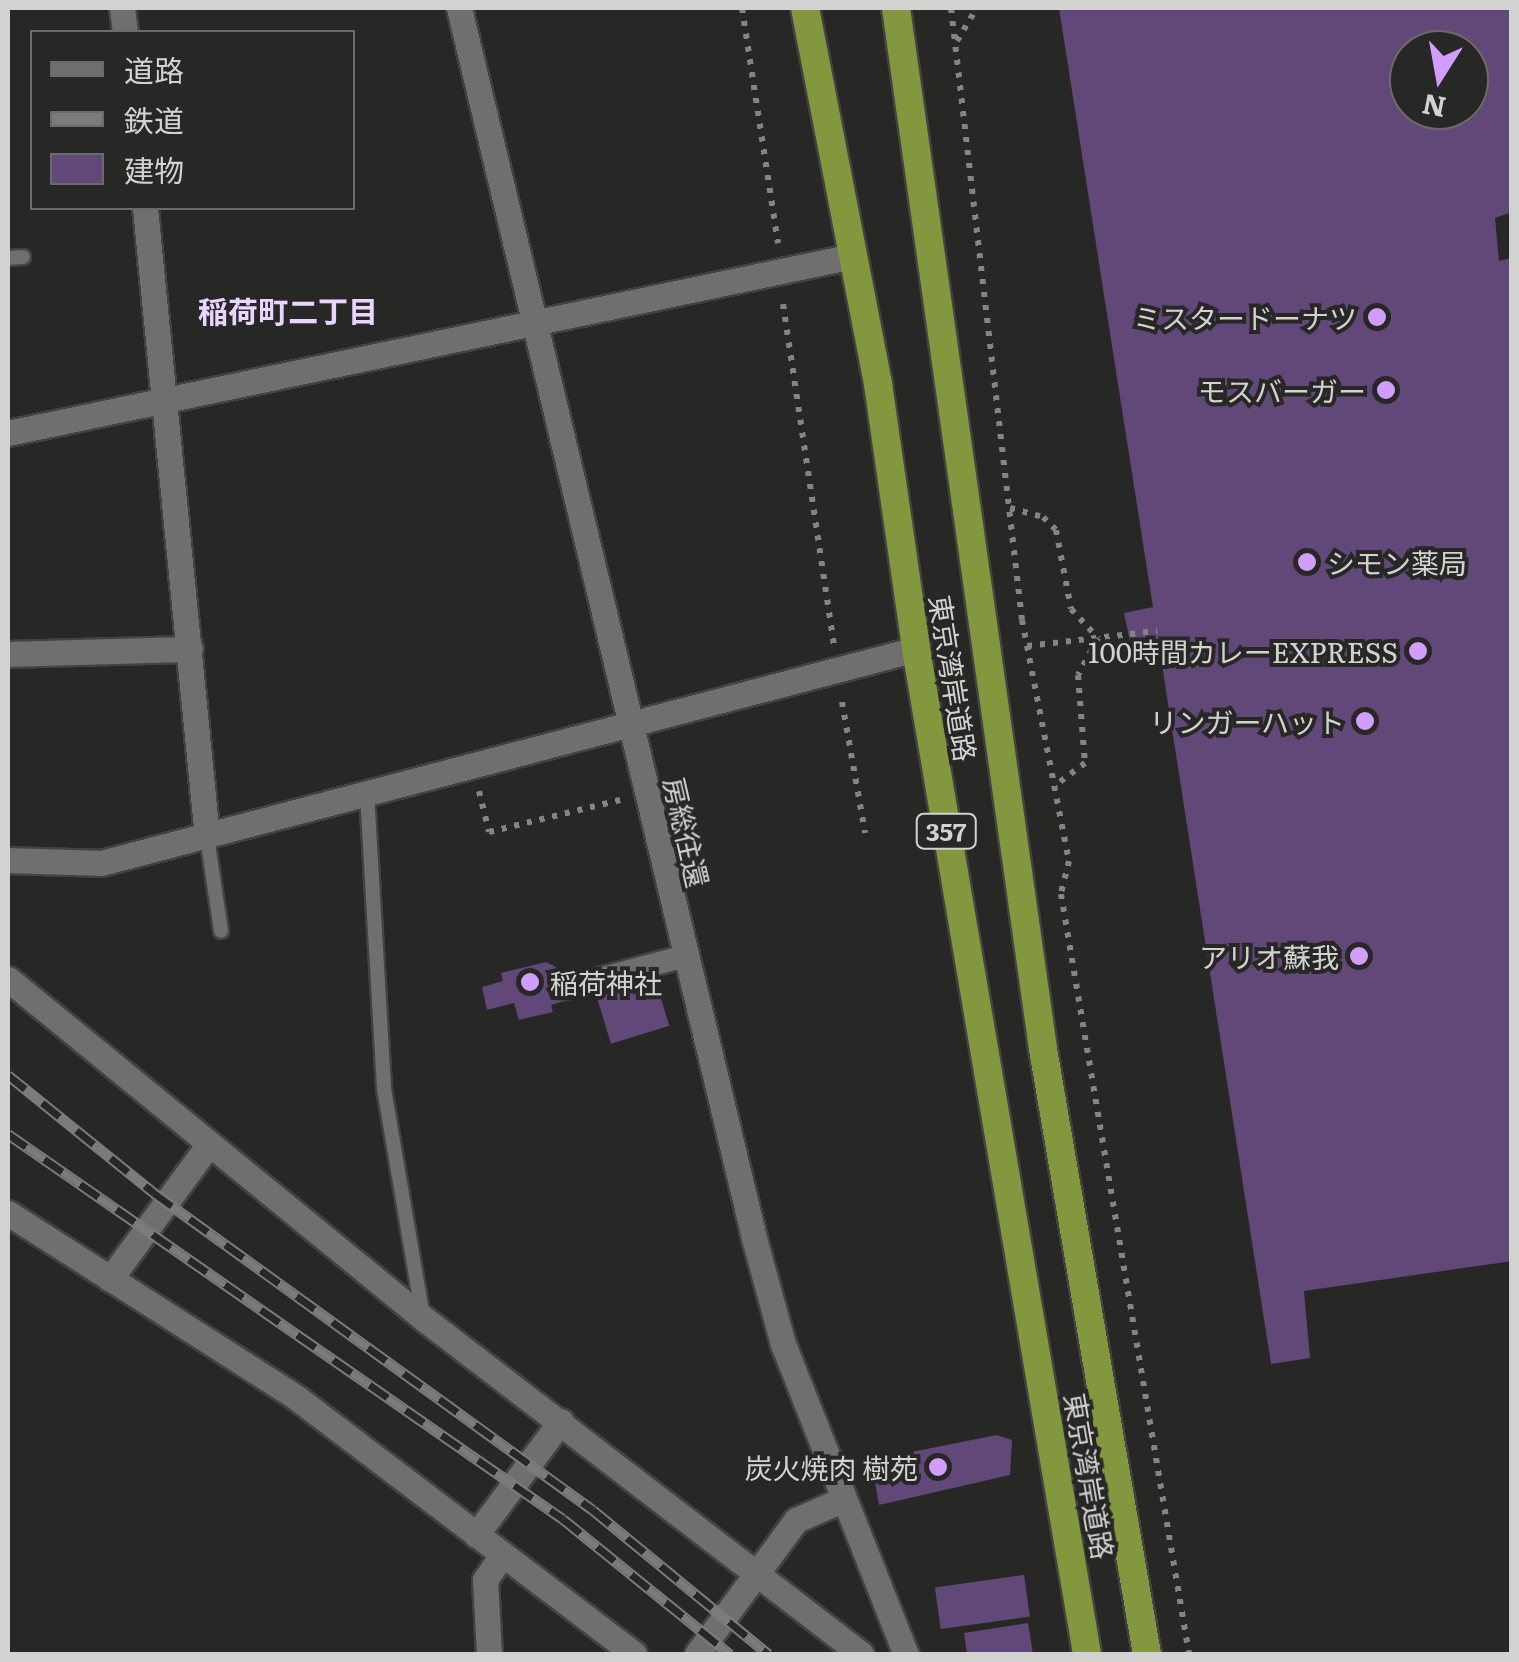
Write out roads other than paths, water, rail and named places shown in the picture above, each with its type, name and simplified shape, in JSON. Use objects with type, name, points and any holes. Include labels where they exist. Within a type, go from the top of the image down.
[{"type":"highway","name":"東京湾岸道路","points":[[804,8],[853,256],[1087,1654]]},
{"type":"highway","name":"東京湾岸道路","points":[[896,8],[1042,1049],[1147,1654]]},
{"type":"street","name":"房総往還","points":[[459,8],[685,956],[782,1344],[906,1654]]},
{"type":"street","points":[[145,210],[168,399],[207,837]]},
{"type":"street","points":[[8,433],[853,256]]},
{"type":"street","points":[[8,654],[190,648]]},
{"type":"street","points":[[8,860],[101,863],[916,649]]},
{"type":"street","points":[[566,988],[685,956]]},
{"type":"street","points":[[8,979],[423,1318],[763,1574],[861,1654]]},
{"type":"street","points":[[110,1279],[209,1144]]},
{"type":"street","points":[[8,1213],[297,1398],[634,1654]]},
{"type":"street","points":[[476,1535],[561,1422]]},
{"type":"street","points":[[697,1654],[763,1574],[796,1520],[844,1499]]},
{"type":"street","points":[[489,1654],[485,1580],[502,1555]]},
{"type":"lane","points":[[367,793],[384,1089],[423,1318]]},
{"type":"lane","points":[[207,837],[221,931]]},
{"type":"railway","points":[[8,1075],[154,1193],[593,1510],[768,1654]]},
{"type":"railway","points":[[8,1134],[563,1519],[730,1654]]},
{"type":"place","name":"ミスタードーナツ","points":[[1377,317]]},
{"type":"place","name":"モスバーガー","points":[[1386,390]]},
{"type":"place","name":"シモン薬局","points":[[1307,562]]},
{"type":"place","name":"100時間カレーEXPRESS","points":[[1418,651]]},
{"type":"place","name":"リンガーハット","points":[[1365,721]]},
{"type":"place","name":"アリオ蘇我","points":[[1359,956]]},
{"type":"place","name":"稲荷神社","points":[[530,982]]},
{"type":"place","name":"炭火焼肉 樹苑","points":[[938,1467]]},
{"type":"district","name":"稲荷町二丁目","points":[[288,310]]}]
